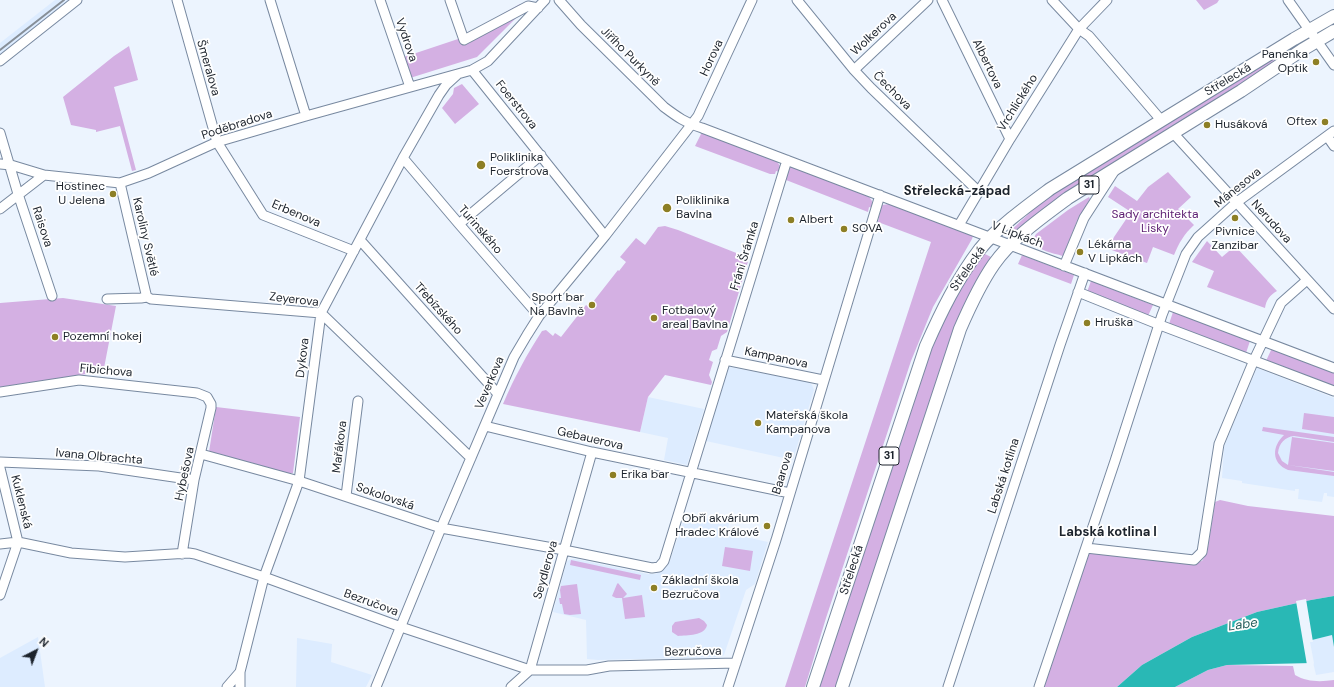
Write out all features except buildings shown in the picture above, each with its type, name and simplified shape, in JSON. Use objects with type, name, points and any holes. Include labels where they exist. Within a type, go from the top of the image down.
[{"type":"main road","name":"Střelecká","points":[[812,687],[926,346],[937,320],[964,270],[990,238],[1027,206],[1050,189],[1334,16]]},
{"type":"main road","name":"Střelecká","points":[[842,687],[960,329],[975,294],[995,262],[1010,245],[1045,215],[1068,198],[1174,134],[1334,31]]},
{"type":"street","points":[[0,61],[77,0]]},
{"type":"street","name":"Šmeralova","points":[[177,0],[217,142]]},
{"type":"street","points":[[270,0],[306,116]]},
{"type":"street","name":"Vydrova","points":[[380,0],[410,87]]},
{"type":"street","points":[[450,0],[464,40],[528,6],[538,8]]},
{"type":"street","name":"Poděbradova","points":[[0,164],[10,165],[44,175],[120,183],[149,173],[217,142],[472,70],[488,61],[545,0]]},
{"type":"street","name":"Jiřího Purkyně","points":[[559,0],[581,25],[664,107],[691,125]]},
{"type":"street","name":"Horova","points":[[691,125],[698,116],[752,0]]},
{"type":"street","name":"Čechova","points":[[797,0],[854,70],[871,88],[978,190]]},
{"type":"street","name":"Wolkerova","points":[[854,70],[928,0]]},
{"type":"street","name":"Albertova","points":[[942,0],[1010,139]]},
{"type":"street","points":[[1052,0],[1079,29],[1089,36],[1161,120]]},
{"type":"street","points":[[1288,0],[1334,65]]},
{"type":"street","name":"Vrchlického","points":[[959,225],[978,190],[1079,29],[1105,1]]},
{"type":"street","name":"Foerstrova","points":[[472,70],[605,236]]},
{"type":"street","name":"Dykova","points":[[240,687],[240,672],[264,577],[299,481],[321,313],[403,158],[439,95],[446,85],[458,74]]},
{"type":"street","name":"V Lipkách","points":[[691,125],[1334,368]]},
{"type":"street","name":"Veverkova","points":[[376,687],[441,528],[514,357],[540,316],[605,236],[691,125]]},
{"type":"street","name":"Raisova","points":[[0,133],[18,194],[52,296]]},
{"type":"street","points":[[1330,133],[1334,146]]},
{"type":"street","name":"Mánesova","points":[[1160,325],[1166,305],[1191,247],[1198,237],[1237,202],[1330,133]]},
{"type":"street","name":"Nerudova","points":[[1174,134],[1334,309]]},
{"type":"street","name":"Erbenova","points":[[217,142],[263,215],[354,251]]},
{"type":"street","points":[[459,224],[541,155]]},
{"type":"street","name":"Turinského","points":[[403,158],[540,316]]},
{"type":"street","name":"Fráni Šrámka","points":[[691,473],[787,160]]},
{"type":"street","name":"Střelecká","points":[[1064,266],[1084,218],[1117,168]]},
{"type":"street","points":[[0,209],[44,175]]},
{"type":"street","name":"Karoliny Světlé","points":[[120,183],[146,294],[148,297]]},
{"type":"street","name":"Baarova","points":[[728,687],[767,568],[880,196]]},
{"type":"street","name":"Třebízského","points":[[360,240],[498,394]]},
{"type":"street","name":"Labská kotlina","points":[[948,687],[1085,273]]},
{"type":"street","points":[[1086,548],[1194,560],[1199,556],[1202,552],[1219,444],[1254,360],[1264,342],[1281,303],[1307,280]]},
{"type":"street","points":[[1078,292],[1160,325],[1334,391]]},
{"type":"street","name":"Zeyerova","points":[[107,299],[148,297],[151,300],[321,313],[471,458]]},
{"type":"street","points":[[1039,687],[1160,325]]},
{"type":"street","name":"Kampanova","points":[[725,360],[823,380]]},
{"type":"street","name":"Fibichova","points":[[0,392],[79,380],[197,393],[209,399]]},
{"type":"street","name":"Hybešova","points":[[182,554],[194,480],[211,408],[209,399]]},
{"type":"street","name":"Mařákova","points":[[346,496],[358,401]]},
{"type":"street","name":"Gebauerova","points":[[485,426],[592,452],[790,493]]},
{"type":"street","name":"Seydlerova","points":[[530,670],[592,452]]},
{"type":"street","name":"Sokolovská","points":[[201,454],[299,481],[441,528],[564,550]]},
{"type":"street","name":"Ivana Olbrachta","points":[[0,462],[98,466],[194,480]]},
{"type":"street","name":"Kuklenská","points":[[0,468],[18,542]]},
{"type":"street","points":[[564,550],[652,568],[659,567],[664,561],[691,473]]},
{"type":"street","points":[[0,595],[18,542]]},
{"type":"street","name":"Bezručova","points":[[0,544],[18,542],[71,553],[125,557],[195,554],[530,670],[586,670],[609,666],[736,663]]},
{"type":"street","points":[[511,687],[530,670]]},
{"type":"street","name":"Dykova","points":[[227,687],[240,672]]},
{"type":"shaded area","points":[[55,0],[74,0],[0,58],[0,43]]},
{"type":"shaded area","name":"Mateřská škola Kampanova","points":[[729,367],[809,382],[812,385],[814,390],[793,460],[706,441]]},
{"type":"shaded area","points":[[1257,368],[1334,398],[1334,497],[1327,496],[1327,493],[1324,493],[1322,502],[1298,499],[1299,489],[1295,489],[1295,491],[1242,483],[1242,481],[1222,478],[1224,448]]},
{"type":"shaded area","points":[[648,397],[704,409],[687,465],[664,460],[668,438],[640,432]]},
{"type":"shaded area","name":"Základní škola Bezručova","points":[[731,515],[727,533],[768,542],[755,584],[746,590],[724,655],[721,657],[587,659],[586,620],[553,612],[567,561],[576,559],[648,574],[655,574],[661,572],[669,564],[683,522]]},
{"type":"shaded area","points":[[1332,635],[1334,647],[1334,672],[1316,675],[1308,641]]},
{"type":"shaded area","points":[[38,637],[45,687],[0,687],[0,658]]},
{"type":"shaded area","points":[[297,638],[332,644],[331,662],[372,675],[366,687],[296,687]]},
{"type":"green space","points":[[1196,0],[1219,0],[1217,3],[1204,10]]},
{"type":"green space","points":[[520,4],[523,11],[477,57],[410,78],[404,57],[458,39]]},
{"type":"green space","points":[[1295,43],[1296,45],[1239,88],[1014,233],[1010,235],[1008,233],[1052,192]]},
{"type":"green space","points":[[129,46],[138,80],[114,87],[136,170],[132,171],[120,126],[96,132],[96,130],[71,125],[63,97],[114,56]]},
{"type":"green space","points":[[462,84],[479,104],[455,124],[442,108],[453,94],[454,88]]},
{"type":"green space","points":[[702,132],[776,160],[780,166],[779,172],[776,171],[775,174],[770,174],[695,146]]},
{"type":"green space","points":[[791,167],[868,195],[872,201],[872,208],[869,207],[868,212],[786,180],[787,176],[784,174],[788,168]]},
{"type":"green space","name":"Sady architekta Lisky","points":[[1168,172],[1191,197],[1178,209],[1194,225],[1182,239],[1174,255],[1153,247],[1147,263],[1109,249],[1114,237],[1131,212],[1108,197],[1115,186],[1137,201],[1148,187]]},
{"type":"green space","points":[[1089,197],[1090,199],[1077,221],[1063,256],[1040,248],[1034,243],[1033,239],[1036,234],[1068,210]]},
{"type":"green space","points":[[889,204],[973,236],[933,307],[911,361],[826,618],[805,687],[785,687],[931,242],[878,222],[880,211],[878,210],[882,205]]},
{"type":"green space","name":"Fotbalový areal Bavlna","points":[[665,226],[749,258],[727,332],[721,336],[717,349],[712,351],[709,360],[713,362],[709,375],[712,382],[711,385],[665,375],[648,397],[640,432],[503,404],[521,366],[542,331],[546,330],[553,336],[555,333],[561,337],[586,305],[589,307],[626,262],[620,257],[636,238],[645,245],[658,227]]},
{"type":"green space","name":"Sady architekta Lisky","points":[[1207,241],[1222,257],[1235,246],[1277,291],[1269,298],[1265,308],[1207,287],[1214,271],[1192,262]]},
{"type":"green space","points":[[983,253],[991,257],[962,310],[837,687],[818,687],[929,352],[960,287]]},
{"type":"green space","points":[[1022,255],[1074,275],[1071,284],[1018,264]]},
{"type":"green space","points":[[1091,281],[1153,305],[1148,316],[1087,292]]},
{"type":"green space","name":"Pozemní hokej","points":[[63,298],[116,306],[104,368],[102,368],[100,372],[0,387],[0,303]]},
{"type":"green space","points":[[1173,312],[1250,341],[1246,353],[1169,324]]},
{"type":"green space","points":[[1272,348],[1334,371],[1334,388],[1266,361]]},
{"type":"green space","points":[[216,407],[300,417],[293,473],[287,474],[209,452]]},
{"type":"green space","points":[[1304,413],[1334,417],[1334,434],[1302,429]]},
{"type":"green space","points":[[1263,427],[1334,437],[1334,442],[1294,436],[1285,439],[1281,443],[1278,453],[1282,461],[1288,465],[1334,472],[1334,476],[1288,470],[1282,467],[1276,459],[1275,454],[1277,444],[1284,435],[1262,431]]},
{"type":"green space","points":[[1292,437],[1334,443],[1334,471],[1288,465]]},
{"type":"green space","points":[[1220,500],[1248,506],[1334,516],[1334,596],[1257,612],[1192,637],[1142,665],[1117,687],[1042,687],[1084,558],[1093,551],[1184,564],[1202,561],[1207,553],[1215,502]]},
{"type":"green space","points":[[725,547],[753,551],[750,571],[722,566]]},
{"type":"green space","points":[[571,560],[641,575],[640,580],[570,565]]},
{"type":"green space","points":[[618,583],[627,594],[623,598],[642,595],[645,617],[625,619],[622,598],[612,596]]},
{"type":"green space","points":[[577,584],[581,614],[564,614],[559,598],[561,598],[561,586]]},
{"type":"green space","points":[[699,618],[707,625],[706,629],[703,631],[695,634],[678,636],[672,632],[672,626],[675,622]]},
{"type":"green space","points":[[1227,665],[1293,666],[1295,675],[1314,681],[1334,680],[1334,687],[1175,687],[1208,670]]},
{"type":"water","name":"Labe","points":[[1334,596],[1334,647],[1332,635],[1308,641],[1312,663],[1227,665],[1208,670],[1175,687],[1117,687],[1142,665],[1192,637],[1257,612]]},
{"type":"pier","points":[[1306,599],[1313,642],[1310,642],[1314,663],[1313,665],[1307,665],[1296,601]]},
{"type":"railway","points":[[0,50],[64,0]]},
{"type":"place","name":"Panenka Optik","points":[[1316,62]]},
{"type":"place","name":"Oftex","points":[[1325,122]]},
{"type":"place","name":"Husáková","points":[[1207,125]]},
{"type":"place","name":"Poliklinika Foerstrova","points":[[481,165]]},
{"type":"place","name":"Hostinec U Jelena","points":[[113,194]]},
{"type":"place","name":"Poliklinika Bavlna","points":[[667,208]]},
{"type":"place","name":"Pivnice Zanzibar","points":[[1235,218]]},
{"type":"place","name":"Albert","points":[[791,220]]},
{"type":"place","name":"SOVA","points":[[844,229]]},
{"type":"place","name":"Lékárna V Lipkách","points":[[1080,252]]},
{"type":"place","name":"Sport bar Na Bavlně","points":[[592,305]]},
{"type":"place","name":"Fotbalový areal Bavlna","points":[[654,318]]},
{"type":"place","name":"Hruška","points":[[1087,323]]},
{"type":"place","name":"Pozemní hokej","points":[[55,337]]},
{"type":"place","name":"Mateřská škola Kampanova","points":[[758,423]]},
{"type":"place","name":"Erika bar","points":[[613,475]]},
{"type":"place","name":"Obří akvárium Hradec Králové","points":[[767,526]]},
{"type":"place","name":"Základní škola Bezručova","points":[[654,588]]},
{"type":"district","name":"Střelecká-západ","points":[[957,192]]},
{"type":"district","name":"Labská kotlina I","points":[[1108,533]]}]
